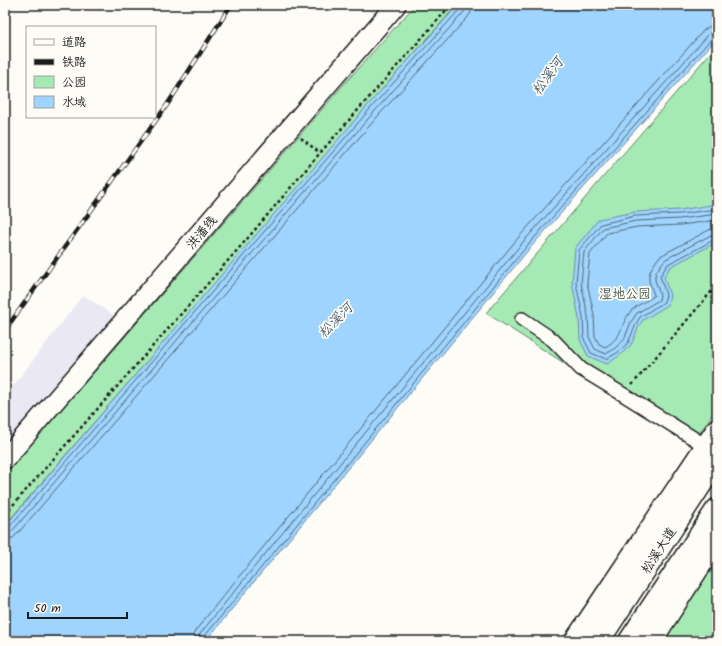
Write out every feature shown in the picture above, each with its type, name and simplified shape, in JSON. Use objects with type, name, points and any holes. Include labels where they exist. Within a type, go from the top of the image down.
[{"type":"highway","name":"松溪大道","points":[[598,641],[711,452]]},
{"type":"highway","name":"松溪大道","points":[[630,641],[717,510]]},
{"type":"main road","name":"洪潘线","points":[[5,459],[396,5]]},
{"type":"main road","points":[[574,641],[625,565],[711,452],[717,428]]},
{"type":"main road","points":[[652,641],[717,541]]},
{"type":"street","points":[[522,319],[553,340],[581,370],[624,395],[711,452]]},
{"type":"path","points":[[5,514],[451,5]]},
{"type":"path","points":[[290,128],[320,153]]},
{"type":"path","points":[[624,395],[717,285]]},
{"type":"shaded area","points":[[361,5],[387,5],[377,17]]},
{"type":"shaded area","points":[[83,295],[116,317],[5,448],[5,397]]},
{"type":"green space","points":[[415,5],[457,5],[364,110],[5,525],[5,472]]},
{"type":"green space","name":"湿地公园","points":[[717,45],[717,407],[692,445],[486,313]]},
{"type":"green space","points":[[717,565],[717,641],[663,641],[705,578]]},
{"type":"water","name":"松溪河","points":[[458,5],[717,5],[717,38],[530,248],[206,641],[5,641],[5,526],[367,106]]},
{"type":"water","points":[[717,204],[717,242],[670,267],[664,277],[670,295],[668,305],[643,320],[631,345],[607,364],[588,356],[580,340],[579,318],[572,283],[575,248],[599,219],[635,212],[679,210]]},
{"type":"railway","points":[[5,330],[167,105],[231,5]]}]
